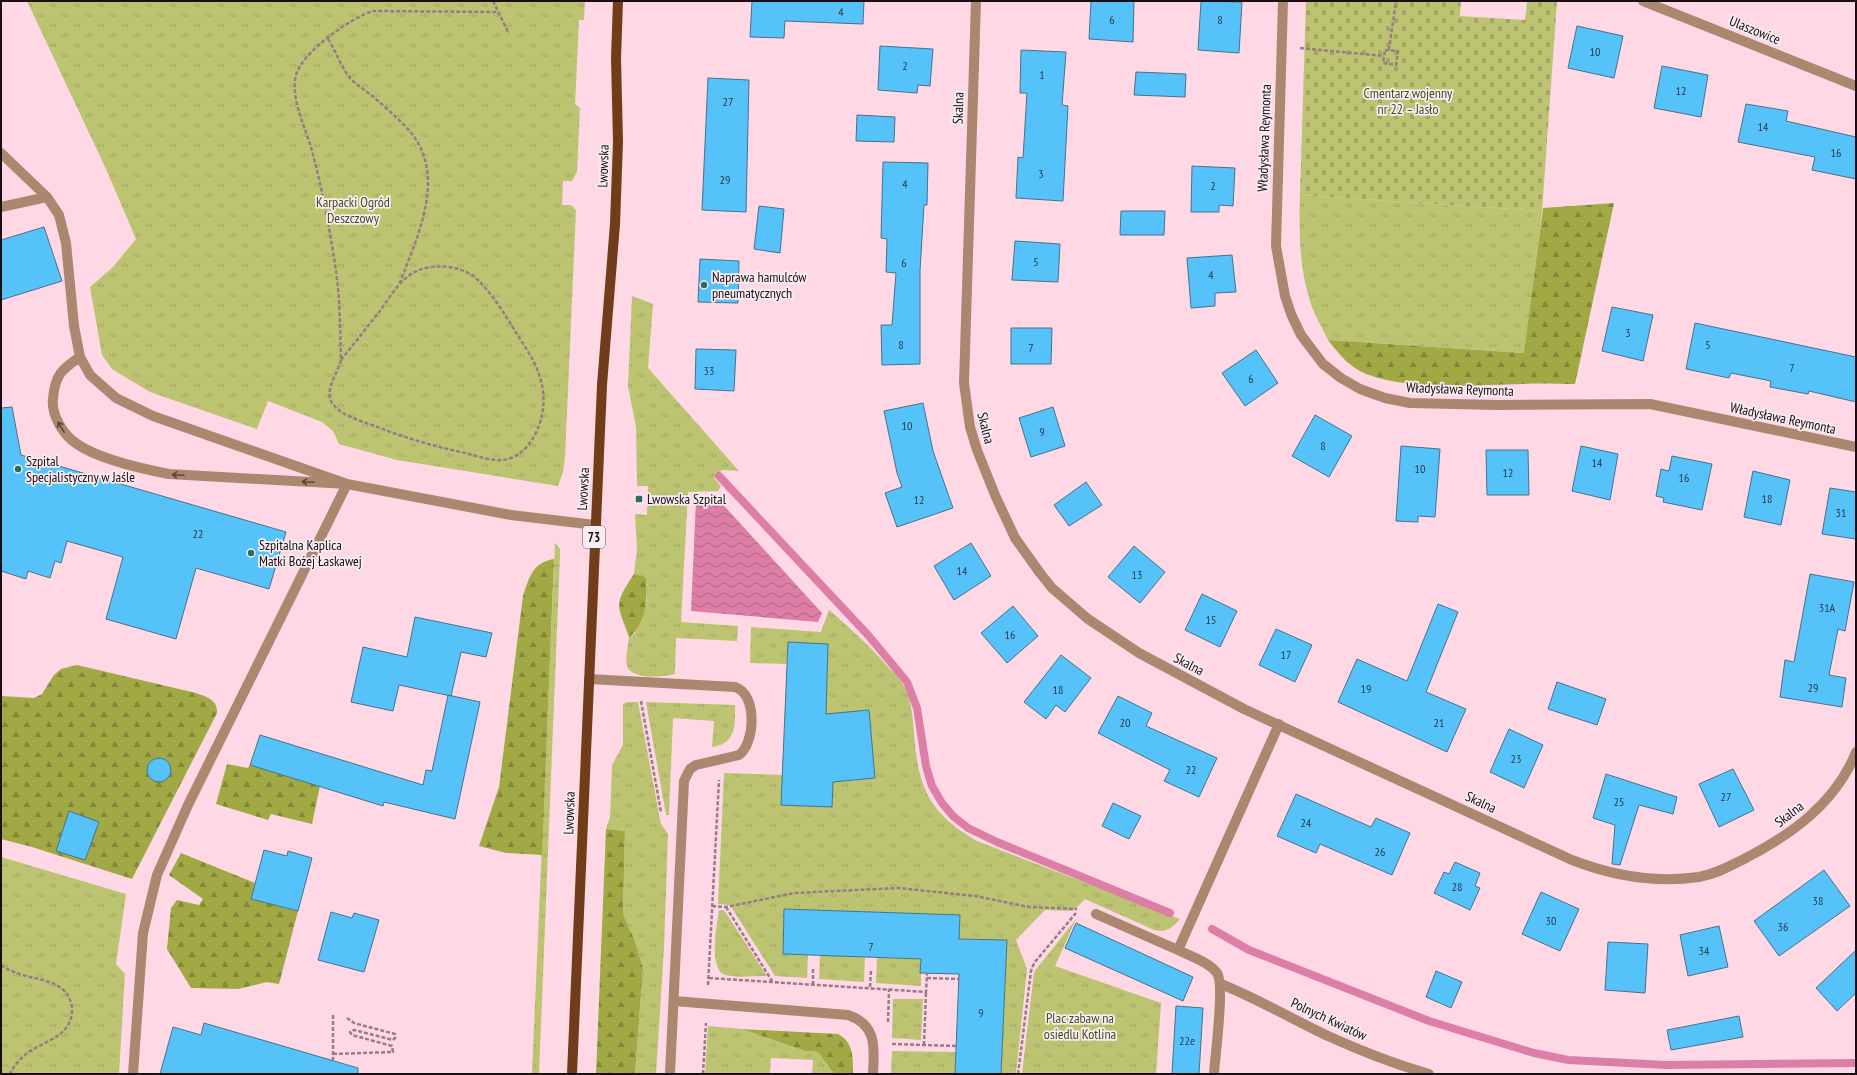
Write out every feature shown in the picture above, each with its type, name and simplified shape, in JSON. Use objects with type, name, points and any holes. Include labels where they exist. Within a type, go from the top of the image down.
[{"type":"main road","name":"Lwowska","points":[[572,1074],[602,385],[615,224],[618,142],[616,58],[618,1]]},
{"type":"street","name":"Skalna","points":[[976,1],[964,383],[970,427],[977,450],[995,495],[1015,538],[1052,588],[1088,619],[1139,653],[1244,709],[1572,860],[1619,875],[1649,879],[1685,878],[1710,874],[1722,870],[1761,850],[1795,828],[1819,808],[1832,793],[1856,752]]},
{"type":"street","name":"Władysława Reymonta","points":[[1283,1],[1275,236],[1277,257],[1291,314],[1301,335],[1322,364],[1341,378],[1360,389],[1385,398],[1410,403],[1497,405],[1650,404],[1856,447]]},
{"type":"street","name":"Ulaszowice","points":[[1650,2],[1856,86]]},
{"type":"street","points":[[1,153],[46,197],[59,215],[63,224],[74,326],[80,357],[90,375],[103,388],[132,407],[347,484]]},
{"type":"street","points":[[1,207],[46,197]]},
{"type":"street","points":[[80,357],[61,371],[56,378],[52,406],[65,433],[76,444],[88,450],[144,468],[169,474],[347,484],[511,515],[595,525]]},
{"type":"street","points":[[133,1074],[143,933],[157,875],[188,805],[347,484]]},
{"type":"street","points":[[589,679],[735,687],[741,690],[748,699],[751,710],[749,743],[747,748],[739,755],[696,765],[686,774],[682,825],[670,1074]]},
{"type":"street","points":[[1178,950],[1279,724]]},
{"type":"street","points":[[1096,914],[1178,950],[1212,967],[1219,975],[1221,984],[1214,1074]]},
{"type":"street","name":"Polnych Kwiatów","points":[[1221,984],[1256,999],[1335,1039],[1429,1074]]},
{"type":"street","points":[[674,1001],[848,1015],[863,1022],[871,1035],[874,1050],[873,1074]]},
{"type":"path","points":[[493,1],[509,34]]},
{"type":"path","points":[[1389,50],[1396,1]]},
{"type":"path","points":[[341,360],[398,287],[412,273],[438,266],[451,267],[466,273],[477,278],[488,291],[532,359],[544,391],[542,413],[534,438],[525,448],[514,456],[502,460],[489,459],[416,442],[356,420],[340,412],[334,406],[330,399],[330,389],[339,369],[341,360],[335,265],[312,151],[298,105],[295,88],[296,74],[311,51],[354,19],[374,11],[498,12]]},
{"type":"path","points":[[328,39],[350,77],[406,127],[418,140],[424,153],[429,183],[426,206],[414,245],[398,287]]},
{"type":"path","points":[[1296,47],[1384,56]]},
{"type":"path","points":[[1384,50],[1389,50],[1398,51],[1396,65],[1383,63],[1384,50]]},
{"type":"path","points":[[637,682],[663,824],[682,825]]},
{"type":"path","points":[[703,1074],[706,1023],[710,1004],[709,978],[720,759]]},
{"type":"path","points":[[712,906],[726,907],[794,893],[899,888],[975,896],[1029,907],[1080,909],[1034,964],[1031,971],[1018,1074]]},
{"type":"path","points":[[726,907],[772,981]]},
{"type":"path","points":[[1,966],[11,972],[53,983],[62,988],[71,1002],[72,1016],[67,1027],[62,1033],[25,1054],[10,1074]]},
{"type":"path","points":[[813,969],[813,984]]},
{"type":"path","points":[[870,987],[871,971]]},
{"type":"path","points":[[924,1045],[927,973]]},
{"type":"path","points":[[709,978],[870,987],[926,992]]},
{"type":"path","points":[[927,978],[959,978]]},
{"type":"path","points":[[332,1015],[333,1060]]},
{"type":"path","points":[[333,1054],[393,1052],[392,1046],[352,1036],[350,1032],[354,1030],[393,1040],[396,1036],[395,1034],[354,1023],[347,1018]]},
{"type":"path","points":[[706,1023],[714,1023]]},
{"type":"path","points":[[888,1044],[956,1046]]},
{"type":"green space","name":"Karpacki Ogród Deszczowy","points":[[27,1],[585,1],[584,20],[579,20],[575,104],[580,108],[577,172],[572,181],[563,181],[562,205],[571,205],[576,210],[565,458],[563,472],[558,486],[397,460],[339,444],[333,431],[322,422],[268,401],[257,429],[150,392],[112,369],[102,355],[90,287],[113,267],[136,239],[106,169]]},
{"type":"green space","name":"Cmentarz wojenny nr 22 – Jasło","points":[[1306,1],[1461,1],[1460,16],[1525,20],[1527,1],[1557,1],[1542,211],[1300,195]]},
{"type":"green space","points":[[1300,195],[1542,211],[1525,353],[1328,340],[1315,315],[1304,280],[1300,237]]},
{"type":"green space","points":[[1614,203],[1575,384],[1444,386],[1403,383],[1366,374],[1354,368],[1328,340],[1524,353],[1543,208]]},
{"type":"green space","points":[[632,296],[653,304],[648,368],[739,471],[722,470],[714,478],[721,486],[718,491],[688,492],[681,622],[738,626],[737,641],[676,638],[675,674],[663,676],[635,674],[630,670],[626,663],[629,637],[635,633],[647,600],[647,584],[641,576],[634,574],[637,549],[635,514],[647,515],[648,486],[637,486],[636,427],[628,386]]},
{"type":"green space","points":[[555,543],[560,549],[560,555],[539,1074],[532,1074]]},
{"type":"green space","points":[[554,559],[542,855],[506,853],[479,846],[499,787],[523,596],[530,577],[536,567]]},
{"type":"green space","points":[[634,574],[645,577],[647,592],[644,610],[639,626],[629,637],[619,605],[620,599]]},
{"type":"green space","points":[[829,610],[867,644],[901,681],[908,694],[911,707],[916,752],[923,784],[937,809],[947,820],[977,841],[1180,919],[1168,929],[1158,931],[1085,899],[1073,911],[1045,910],[1016,940],[1027,969],[1016,1074],[1001,1074],[1007,940],[959,939],[959,915],[784,909],[783,954],[808,955],[807,978],[775,976],[730,905],[718,904],[724,773],[783,775],[825,740],[828,644],[788,642],[787,664],[750,663],[751,627],[821,632]],"holes":[[[869,710],[875,778],[849,781],[846,755]],[[782,781],[833,782],[832,806],[781,805]]]},
{"type":"green space","points":[[77,665],[196,693],[211,700],[216,705],[217,713],[132,879],[32,847],[1,839],[1,696],[34,698],[42,694],[54,675],[61,669]]},
{"type":"green space","points":[[627,702],[638,702],[661,824],[668,834],[664,948],[656,1074],[635,1074],[643,968],[635,941],[623,914],[625,831],[606,829],[610,817],[612,765],[623,745],[623,704]]},
{"type":"green space","points":[[646,702],[735,705],[733,732],[726,742],[712,747],[714,721],[673,718],[669,815],[666,815]]},
{"type":"green space","points":[[227,764],[248,768],[250,765],[320,786],[312,824],[271,814],[268,820],[216,804]]},
{"type":"green space","points":[[606,829],[625,831],[623,914],[635,941],[643,968],[635,1074],[596,1074]]},
{"type":"green space","points":[[181,853],[255,883],[252,899],[298,911],[279,984],[267,982],[238,989],[191,988],[167,949],[171,908],[177,900],[199,905],[203,899],[169,875]]},
{"type":"green space","points":[[1,857],[126,894],[116,964],[125,974],[119,1074],[1,1074]]},
{"type":"green space","points":[[719,910],[724,910],[767,976],[729,976],[720,971],[715,955]]},
{"type":"green space","name":"Plac zabaw na osiedlu Kotlina","points":[[1076,919],[1055,966],[1161,1003],[1156,1074],[1022,1074],[1034,972]]},
{"type":"green space","points":[[820,955],[865,956],[864,982],[819,979]]},
{"type":"green space","points":[[877,958],[921,959],[921,986],[876,983]]},
{"type":"green space","points":[[893,999],[923,999],[921,1040],[892,1038]]},
{"type":"green space","points":[[708,1026],[742,1029],[805,1051],[818,1052],[834,1074],[812,1074],[813,1060],[771,1058],[770,1074],[705,1074]]},
{"type":"green space","points":[[742,1029],[838,1034],[843,1037],[852,1051],[853,1074],[834,1074],[818,1052],[805,1051]]},
{"type":"green space","points":[[892,1051],[956,1052],[955,1074],[891,1074]]},
{"type":"water","points":[[717,498],[822,613],[818,622],[691,611],[696,500]]},
{"type":"building","points":[[752,1],[864,1],[863,24],[785,21],[784,38],[750,37]]},
{"type":"building","points":[[1091,1],[1134,1],[1133,42],[1089,39]]},
{"type":"building","points":[[1201,1],[1242,2],[1239,53],[1198,50]]},
{"type":"building","points":[[1577,26],[1623,36],[1614,78],[1568,68]]},
{"type":"building","points":[[880,46],[933,49],[930,86],[918,85],[917,93],[878,90]]},
{"type":"building","points":[[1021,50],[1066,52],[1062,105],[1068,106],[1063,201],[1016,198],[1018,157],[1023,158],[1027,93],[1020,93]]},
{"type":"building","points":[[1662,66],[1708,75],[1701,117],[1654,108]]},
{"type":"building","points":[[1136,72],[1186,74],[1185,97],[1134,95]]},
{"type":"building","points":[[708,78],[749,80],[746,212],[702,210]]},
{"type":"building","points":[[1746,104],[1788,111],[1786,121],[1856,137],[1856,179],[1812,170],[1815,157],[1738,142]]},
{"type":"building","points":[[857,115],[895,117],[894,142],[856,141]]},
{"type":"building","points":[[883,162],[928,163],[927,205],[924,205],[920,271],[920,364],[882,365],[881,325],[892,325],[896,273],[886,272],[887,239],[881,238]]},
{"type":"building","points":[[1192,166],[1235,168],[1233,206],[1219,205],[1219,212],[1191,212]]},
{"type":"building","points":[[759,206],[784,209],[780,253],[754,249]]},
{"type":"building","points":[[1121,211],[1165,211],[1164,235],[1120,235]]},
{"type":"building","points":[[44,227],[62,281],[1,300],[1,240]]},
{"type":"building","points":[[1015,241],[1060,244],[1058,282],[1012,280]]},
{"type":"building","points":[[1232,255],[1236,292],[1215,293],[1215,306],[1191,308],[1187,258]]},
{"type":"building","points":[[700,259],[739,261],[738,303],[698,302]]},
{"type":"building","points":[[1612,307],[1653,315],[1643,361],[1602,351]]},
{"type":"building","points":[[1695,323],[1856,357],[1856,402],[1809,391],[1808,394],[1770,387],[1771,381],[1731,373],[1729,378],[1686,369]]},
{"type":"building","points":[[1011,328],[1052,328],[1051,364],[1011,364]]},
{"type":"building","points":[[696,349],[736,350],[734,391],[695,389]]},
{"type":"building","points":[[1256,350],[1278,383],[1245,406],[1222,373]]},
{"type":"building","points":[[923,403],[933,451],[953,508],[897,527],[885,493],[902,487],[897,473],[884,411]]},
{"type":"building","points":[[12,407],[21,455],[286,532],[269,589],[196,568],[176,639],[106,619],[123,557],[67,541],[61,563],[55,561],[50,578],[28,571],[26,579],[1,571],[1,408]]},
{"type":"building","points":[[1053,407],[1065,446],[1031,457],[1019,418]]},
{"type":"building","points":[[1315,415],[1352,436],[1329,477],[1292,456]]},
{"type":"building","points":[[1401,446],[1440,449],[1435,517],[1418,516],[1418,522],[1396,521]]},
{"type":"building","points":[[1581,446],[1618,454],[1610,500],[1572,491]]},
{"type":"building","points":[[1486,450],[1528,450],[1529,495],[1487,495]]},
{"type":"building","points":[[1672,456],[1712,464],[1702,510],[1663,502],[1664,498],[1656,496],[1661,469],[1669,471]]},
{"type":"building","points":[[1753,471],[1790,480],[1781,525],[1744,517]]},
{"type":"building","points":[[1086,482],[1102,505],[1069,526],[1054,505]]},
{"type":"building","points":[[1830,488],[1856,492],[1856,539],[1822,534]]},
{"type":"building","points":[[971,543],[991,576],[954,600],[934,566]]},
{"type":"building","points":[[1134,546],[1165,572],[1140,603],[1108,577]]},
{"type":"building","points":[[1810,574],[1854,582],[1845,631],[1838,629],[1829,675],[1846,678],[1842,707],[1780,697],[1785,660],[1794,662]]},
{"type":"building","points":[[1202,594],[1237,611],[1220,647],[1185,630]]},
{"type":"building","points":[[1438,604],[1458,612],[1426,692],[1466,709],[1447,752],[1338,702],[1357,659],[1407,681]]},
{"type":"building","points":[[1013,606],[1038,636],[1007,663],[981,633]]},
{"type":"building","points":[[415,617],[492,633],[486,657],[461,652],[451,696],[399,685],[393,711],[351,702],[363,647],[407,657]]},
{"type":"building","points":[[1276,629],[1312,645],[1295,682],[1259,665]]},
{"type":"building","points":[[788,642],[828,644],[826,714],[869,710],[875,778],[833,782],[832,807],[781,805]]},
{"type":"building","points":[[1061,655],[1091,678],[1065,712],[1056,705],[1046,719],[1024,702]]},
{"type":"building","points":[[1557,682],[1606,699],[1597,725],[1548,709]]},
{"type":"building","points":[[448,695],[480,702],[455,819],[384,802],[383,806],[250,765],[260,735],[423,785],[426,770],[432,771]]},
{"type":"building","points":[[1118,696],[1152,713],[1146,726],[1217,758],[1199,797],[1164,781],[1170,770],[1098,733]]},
{"type":"building","points":[[1509,729],[1543,745],[1524,788],[1490,772]]},
{"type":"building","points":[[159,758],[168,761],[171,770],[168,779],[159,782],[150,779],[147,770],[150,761]]},
{"type":"building","points":[[1733,769],[1754,810],[1719,827],[1699,784]]},
{"type":"building","points":[[1606,774],[1677,797],[1673,814],[1639,805],[1620,865],[1612,864],[1615,825],[1593,818]]},
{"type":"building","points":[[1296,794],[1371,827],[1376,818],[1410,833],[1392,875],[1320,844],[1316,853],[1277,836]]},
{"type":"building","points":[[1113,803],[1141,816],[1129,839],[1102,826]]},
{"type":"building","points":[[69,811],[99,822],[85,860],[56,851]]},
{"type":"building","points":[[264,850],[287,856],[288,851],[312,858],[298,911],[251,899]]},
{"type":"building","points":[[1455,862],[1480,873],[1475,886],[1480,888],[1470,910],[1434,893],[1444,872],[1449,874]]},
{"type":"building","points":[[1824,870],[1850,906],[1779,956],[1754,921]]},
{"type":"building","points":[[1541,892],[1579,909],[1560,951],[1522,934]]},
{"type":"building","points":[[784,909],[960,915],[959,939],[1007,940],[1001,1074],[955,1074],[959,974],[920,973],[921,959],[783,954]]},
{"type":"building","points":[[331,912],[352,918],[354,913],[379,920],[364,972],[318,960]]},
{"type":"building","points":[[1076,923],[1193,977],[1183,1001],[1065,948]]},
{"type":"building","points":[[1719,926],[1728,967],[1688,976],[1680,935]]},
{"type":"building","points":[[1608,942],[1648,944],[1645,993],[1605,990]]},
{"type":"building","points":[[1856,950],[1856,993],[1837,1011],[1816,988]]},
{"type":"building","points":[[1436,971],[1462,982],[1451,1008],[1426,997]]},
{"type":"building","points":[[1176,1006],[1203,1008],[1199,1074],[1172,1074]]},
{"type":"building","points":[[1739,1016],[1743,1037],[1671,1050],[1667,1030]]},
{"type":"building","points":[[204,1023],[358,1068],[358,1074],[160,1074],[173,1027],[201,1035]]},
{"type":"waterway","points":[[719,476],[868,635],[907,682],[917,708],[926,766],[932,786],[942,803],[953,816],[968,828],[997,842],[1170,913]]},
{"type":"waterway","points":[[1212,929],[1249,950],[1429,1021],[1534,1053],[1568,1060],[1667,1065],[1856,1063]]},
{"type":"place","name":"Naprawa hamulców pneumatycznych","points":[[704,285]]},
{"type":"place","name":"Szpital Specjalistyczny w Jaśle","points":[[18,469]]},
{"type":"place","name":"Lwowska Szpital","points":[[639,499]]},
{"type":"place","name":"Szpitalna Kaplica Matki Bożej Łaskawej","points":[[251,553]]}]
